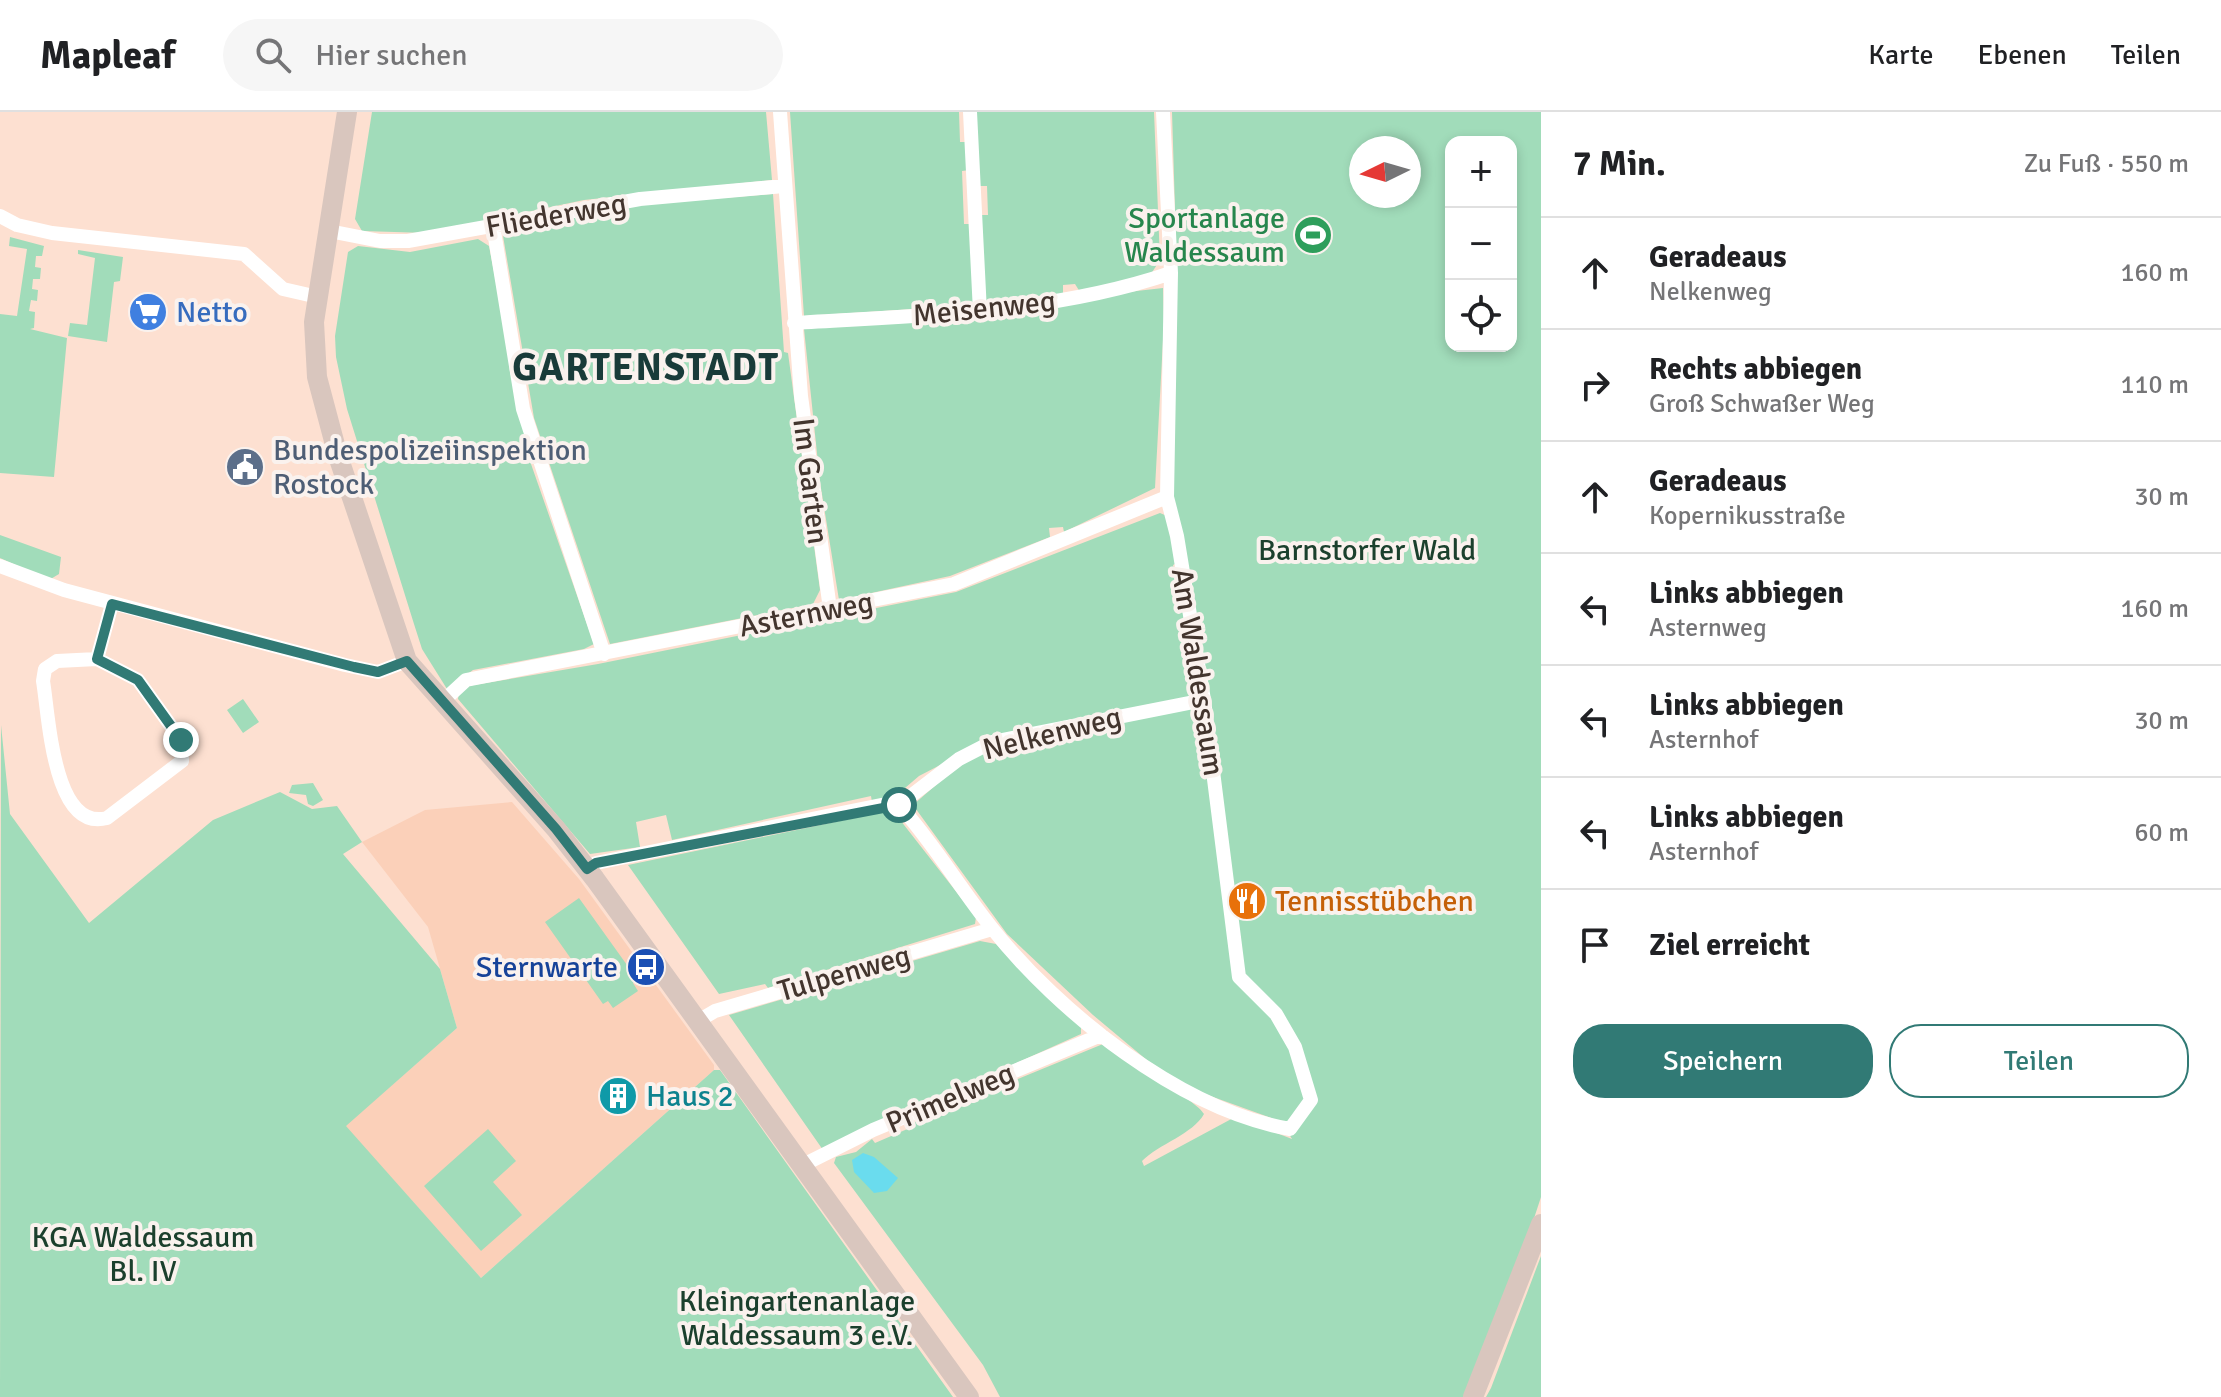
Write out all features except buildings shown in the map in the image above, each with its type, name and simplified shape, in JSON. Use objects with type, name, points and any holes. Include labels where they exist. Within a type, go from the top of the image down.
[{"type":"street","points":[[347,112],[318,297],[314,354],[326,414],[407,661],[441,703],[556,829],[587,869],[969,1397]]},
{"type":"street","name":"Im Garten","points":[[780,112],[802,412],[830,609]]},
{"type":"street","points":[[970,112],[980,312]]},
{"type":"street","name":"Am Waldessaum","points":[[1101,1035],[1142,1066],[1254,1123],[1290,1129],[1311,1100],[1295,1047],[1276,1014],[1239,977],[1204,700],[1177,536],[1167,497],[1171,273],[1163,112]]},
{"type":"street","name":"Fliederweg","points":[[329,231],[380,241],[408,241],[640,199],[784,186]]},
{"type":"street","points":[[0,216],[17,225],[52,233],[244,254],[283,289],[318,297]]},
{"type":"street","points":[[493,225],[523,409],[604,654]]},
{"type":"street","name":"Meisenweg","points":[[794,323],[980,312],[1077,297],[1171,273]]},
{"type":"street","name":"Asternweg","points":[[441,703],[466,680],[954,584],[1167,497]]},
{"type":"street","points":[[0,566],[112,604],[354,667],[378,672],[407,661]]},
{"type":"street","points":[[97,659],[112,604]]},
{"type":"street","points":[[97,659],[138,680],[181,740],[184,752],[182,761],[107,818],[95,821],[84,817],[61,788],[43,681],[45,669],[57,661],[97,659]]},
{"type":"street","name":"Nelkenweg","points":[[587,869],[596,863],[899,805],[959,759],[992,742],[1204,700]]},
{"type":"street","points":[[899,805],[992,929],[1101,1035]]},
{"type":"street","name":"Tulpenweg","points":[[698,1021],[715,1011],[992,929]]},
{"type":"street","name":"Primelweg","points":[[801,1166],[873,1130],[1101,1035]]},
{"type":"street","points":[[1473,1397],[1541,1224]]},
{"type":"shaded area","points":[[512,802],[579,879],[714,1065],[714,1070],[481,1278],[345,1126],[457,1028],[428,927],[362,842],[425,810]]},
{"type":"green space","points":[[372,112],[766,112],[772,180],[584,200],[427,233],[362,231],[355,219]]},
{"type":"green space","points":[[790,112],[959,112],[960,142],[968,142],[970,170],[962,171],[964,224],[973,224],[976,305],[804,316]]},
{"type":"green space","points":[[974,112],[1154,112],[1160,260],[1149,277],[1080,292],[1075,284],[1063,285],[1063,295],[984,304],[980,215],[988,215],[987,186],[977,186]]},
{"type":"green space","name":"Barnstorfer Wald","points":[[1172,112],[1541,112],[1541,1197],[1514,1279],[1466,1397],[1000,1397],[983,1365],[834,1163],[836,1157],[856,1152],[872,1139],[875,1143],[912,1127],[916,1121],[1103,1044],[1174,1090],[1204,1114],[1192,1127],[1142,1161],[1144,1166],[1235,1117],[1292,1139],[1282,1122],[1191,1089],[1148,1061],[1093,1015],[1007,934],[913,805],[961,763],[992,742],[1204,699],[1167,497],[1177,274]]},
{"type":"green space","points":[[773,194],[784,352],[788,353],[820,590],[813,604],[610,644],[534,418],[503,236],[511,227],[630,205]]},
{"type":"green space","points":[[10,237],[44,246],[42,256],[36,256],[35,267],[41,268],[40,279],[33,279],[32,289],[38,290],[37,301],[31,300],[29,311],[35,312],[34,328],[30,329],[67,338],[54,477],[0,473],[0,314],[17,316],[27,249],[9,246]]},
{"type":"green space","points":[[478,239],[489,246],[531,464],[594,644],[584,649],[473,670],[447,689],[422,649],[414,624],[347,409],[336,357],[335,336],[348,252],[358,246],[410,252]]},
{"type":"green space","points":[[78,250],[123,257],[120,281],[114,282],[107,342],[68,336],[70,323],[87,325],[95,258],[78,254]]},
{"type":"green space","points":[[1163,288],[1155,488],[1064,532],[1063,527],[1049,528],[1050,537],[950,576],[839,600],[820,482],[804,329]]},
{"type":"green space","points":[[1160,513],[1167,516],[1177,563],[1173,565],[1200,697],[998,735],[919,776],[898,794],[872,802],[871,796],[672,840],[666,815],[636,822],[640,847],[590,854],[458,699],[459,692],[468,686],[598,664],[956,592]]},
{"type":"green space","points":[[0,535],[61,557],[59,574],[49,580],[0,558]]},
{"type":"green space","points":[[243,699],[259,722],[243,733],[227,710]]},
{"type":"green space","points":[[1,725],[10,814],[89,923],[213,820],[280,792],[312,809],[337,806],[362,842],[343,854],[440,969],[457,1028],[346,1126],[481,1278],[714,1070],[720,1070],[953,1397],[0,1397]]},
{"type":"green space","points":[[313,783],[323,800],[313,806],[308,804],[306,795],[289,793],[292,785]]},
{"type":"green space","points":[[883,812],[897,816],[976,917],[975,924],[768,988],[765,984],[719,994],[628,865]]},
{"type":"green space","points":[[579,898],[637,979],[633,983],[638,991],[613,1008],[608,1001],[603,1004],[545,922]]},
{"type":"green space","points":[[980,941],[996,944],[1081,1027],[1081,1034],[823,1150],[729,1015]]},
{"type":"green space","points":[[488,1129],[516,1161],[493,1182],[522,1215],[481,1251],[424,1186]]},
{"type":"green space","points":[[1541,1256],[1541,1397],[1486,1397],[1491,1388]]},
{"type":"water","points":[[863,1153],[874,1157],[898,1178],[887,1191],[874,1193],[854,1172],[852,1160]]},
{"type":"place","name":"Sportanlage Waldessaum","points":[[1313,235]]},
{"type":"place","name":"Netto","points":[[148,312]]},
{"type":"place","name":"Bundespolizeiinspektion Rostock","points":[[245,467]]},
{"type":"place","name":"Tennisstübchen","points":[[1247,901]]},
{"type":"place","name":"Sternwarte","points":[[646,967]]},
{"type":"place","name":"Haus 2","points":[[618,1096]]},
{"type":"district","name":"GARTENSTADT","points":[[646,367]]},
{"type":"route","points":[[181,740],[138,680],[97,659],[112,604],[378,672],[407,661],[441,703],[520,787],[587,869],[596,863],[886,804],[899,805]]},
{"type":"park label","name":"KGA Waldessaum Bl. IV","points":[[143,1254]]},
{"type":"park label","name":"Kleingartenanlage Waldessaum 3 e.V.","points":[[797,1318]]}]
